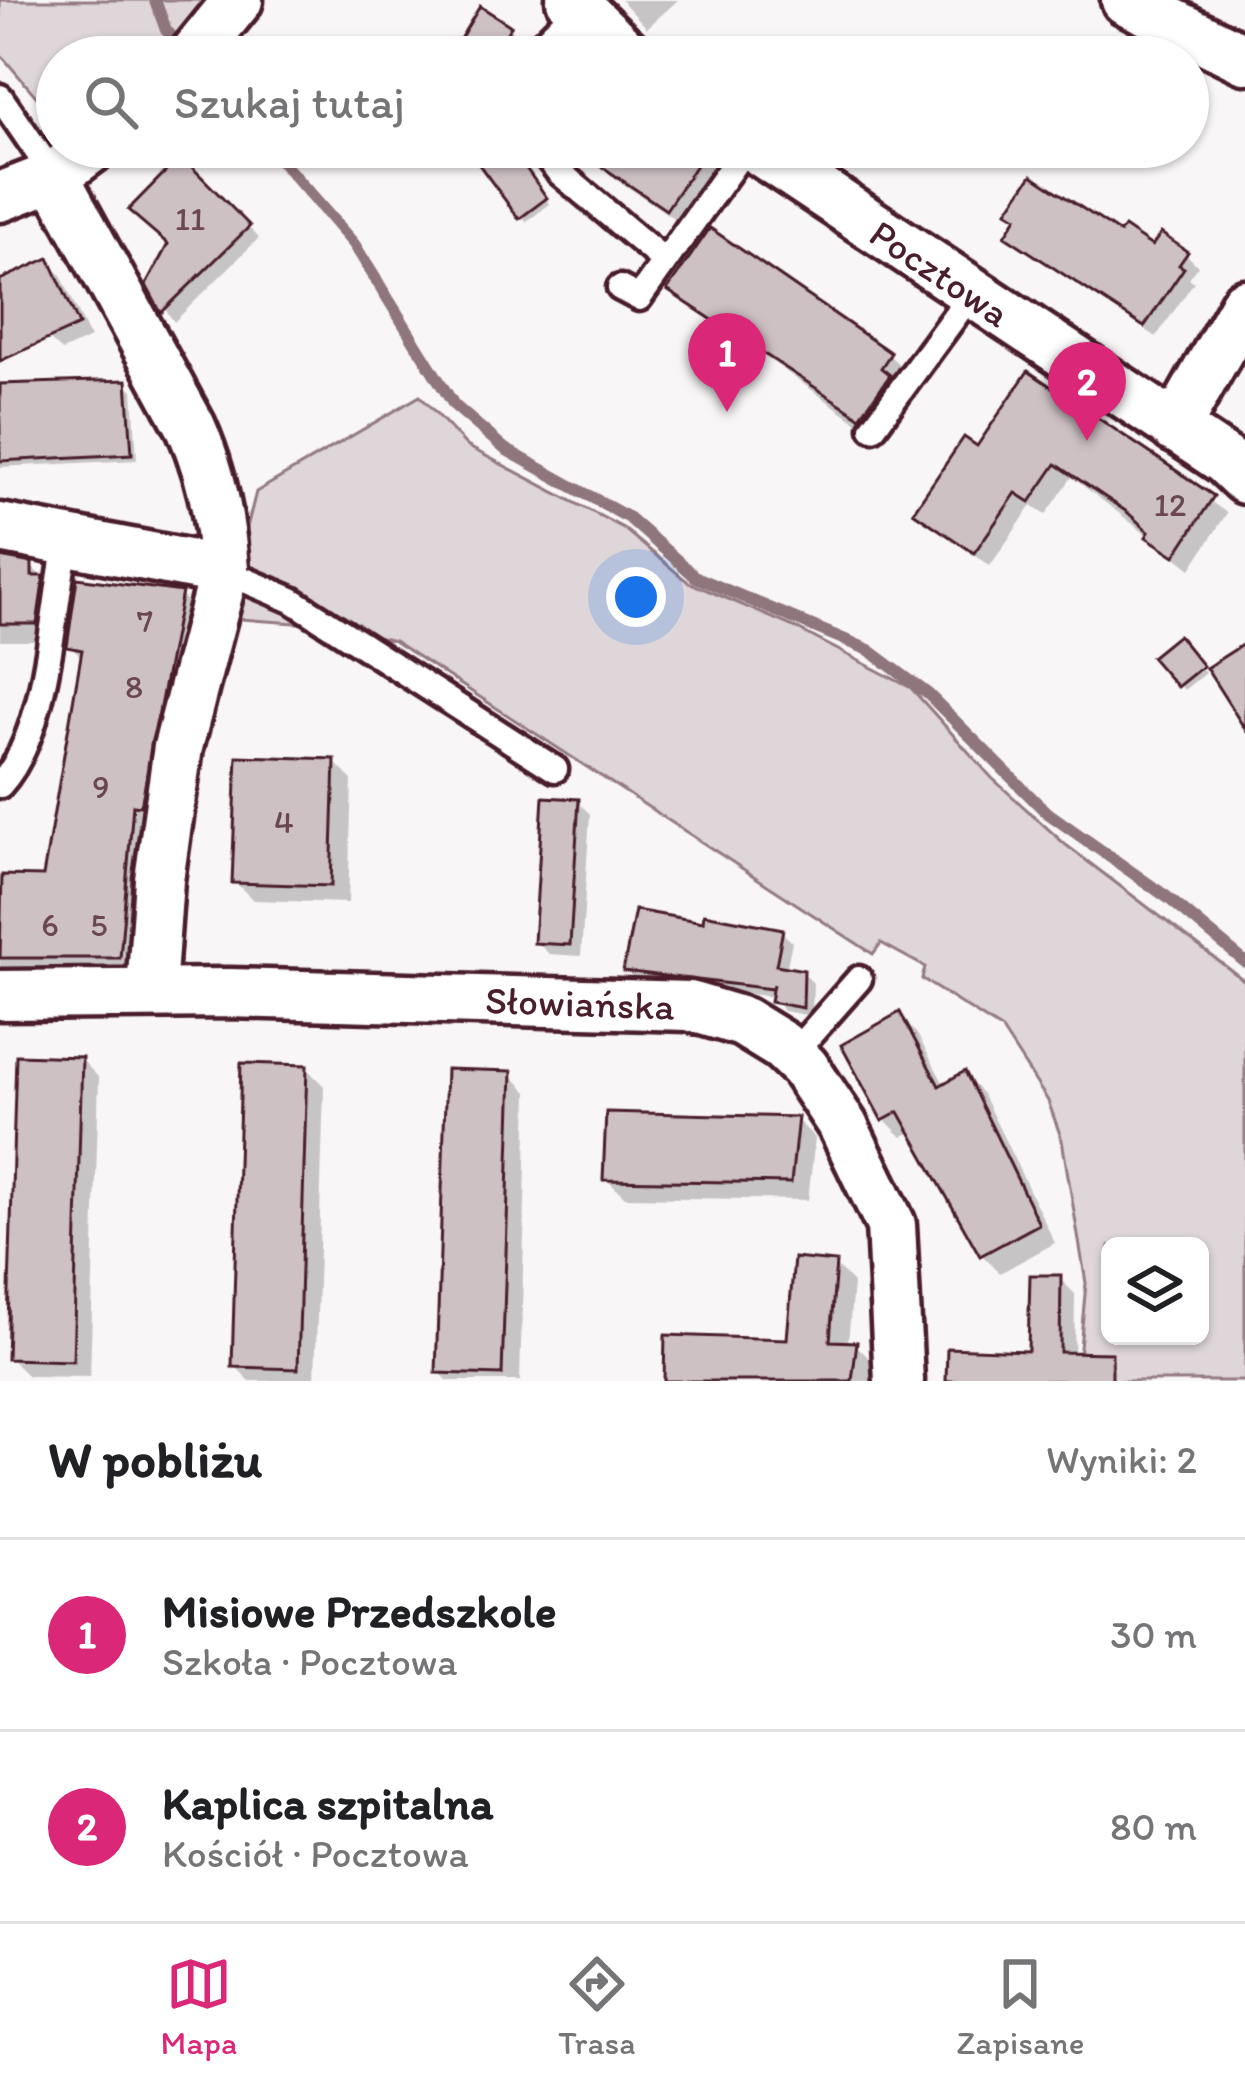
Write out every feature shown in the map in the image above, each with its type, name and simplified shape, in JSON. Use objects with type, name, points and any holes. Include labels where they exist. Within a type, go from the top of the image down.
[{"type":"street","points":[[1126,0],[1199,36]]},
{"type":"street","points":[[575,4],[608,36]]},
{"type":"street","points":[[1209,41],[1245,59]]},
{"type":"street","points":[[0,196],[65,168]]},
{"type":"street","name":"Pocztowa","points":[[782,168],[1245,479]]},
{"type":"street","points":[[54,176],[112,274],[202,451],[217,502],[224,571],[178,747],[151,992]]},
{"type":"street","points":[[1175,428],[1245,304]]},
{"type":"street","points":[[0,528],[224,571]]},
{"type":"street","name":"Słowiańska","points":[[0,995],[151,992],[689,1006],[760,1030],[792,1055],[843,1126],[891,1225],[899,1381]]},
{"type":"lane","points":[[547,36],[575,4]]},
{"type":"lane","points":[[0,97],[36,150]]},
{"type":"lane","points":[[49,168],[54,176]]},
{"type":"lane","points":[[556,168],[655,253]]},
{"type":"lane","points":[[620,288],[639,298],[735,168]]},
{"type":"lane","points":[[873,428],[971,294]]},
{"type":"lane","points":[[0,785],[21,763],[31,728],[68,539]]},
{"type":"lane","points":[[224,571],[292,600],[556,769]]},
{"type":"lane","points":[[792,1055],[860,979]]},
{"type":"shaded area","points":[[0,0],[208,0],[187,36],[36,36],[36,96],[0,54]]},
{"type":"shaded area","points":[[420,396],[467,446],[623,528],[688,582],[794,627],[911,688],[992,778],[1066,845],[1245,981],[1245,1381],[1077,1381],[1086,1283],[1062,1140],[1048,1101],[1002,1030],[922,979],[925,967],[881,943],[873,954],[394,641],[326,625],[224,618],[256,492]]},
{"type":"building","points":[[480,6],[511,26],[505,36],[462,36]]},
{"type":"building","points":[[169,168],[193,168],[250,226],[161,313],[146,285],[168,244],[128,210]]},
{"type":"building","points":[[481,168],[526,168],[547,198],[519,219]]},
{"type":"building","points":[[604,168],[694,168],[666,210]]},
{"type":"building","points":[[1032,175],[1120,233],[1124,227],[1152,246],[1161,233],[1188,252],[1179,265],[1184,268],[1144,327],[1005,236],[1017,217],[1007,211]]},
{"type":"building","points":[[710,228],[891,353],[881,368],[890,375],[860,417],[667,290]]},
{"type":"building","points":[[49,258],[79,325],[0,361],[0,280]]},
{"type":"building","points":[[1028,371],[1214,496],[1175,556],[1146,537],[1149,532],[1127,512],[1056,464],[1030,502],[1016,493],[974,553],[913,512],[964,437],[977,446]]},
{"type":"building","points":[[127,380],[132,454],[0,461],[0,384]]},
{"type":"building","points":[[0,557],[32,563],[32,576],[44,576],[37,624],[0,624]]},
{"type":"building","points":[[77,578],[182,592],[141,806],[133,805],[120,958],[0,958],[2,875],[43,876],[82,650],[67,647]]},
{"type":"building","points":[[1178,635],[1203,666],[1177,687],[1151,657]]},
{"type":"building","points":[[1245,643],[1245,729],[1206,668]]},
{"type":"building","points":[[237,756],[335,759],[331,886],[232,883]]},
{"type":"building","points":[[543,797],[579,799],[570,945],[534,943]]},
{"type":"building","points":[[635,910],[703,922],[704,914],[783,929],[776,965],[804,970],[803,1008],[770,1002],[773,984],[772,989],[623,971]]},
{"type":"building","points":[[900,1012],[939,1086],[965,1071],[1039,1224],[980,1256],[899,1112],[882,1121],[841,1045]]},
{"type":"building","points":[[16,1055],[82,1057],[73,1361],[7,1359]]},
{"type":"building","points":[[241,1063],[307,1065],[298,1369],[232,1367]]},
{"type":"building","points":[[446,1069],[512,1071],[502,1375],[436,1373]]},
{"type":"building","points":[[606,1112],[798,1117],[791,1183],[603,1180]]},
{"type":"building","points":[[794,1258],[836,1262],[830,1341],[857,1342],[852,1381],[664,1381],[665,1335],[787,1339]]},
{"type":"building","points":[[1030,1275],[1061,1275],[1060,1352],[1112,1353],[1112,1381],[946,1381],[947,1348],[1028,1351]]},
{"type":"waterway","points":[[155,0],[171,36]]},
{"type":"waterway","points":[[287,168],[354,244],[454,405],[505,449],[629,518],[696,577],[869,650],[928,694],[1045,811],[1167,897],[1245,962]]},
{"type":"place","name":"Misiowe Przedszkole","points":[[727,412]]},
{"type":"place","name":"Kaplica szpitalna","points":[[1087,441]]}]
